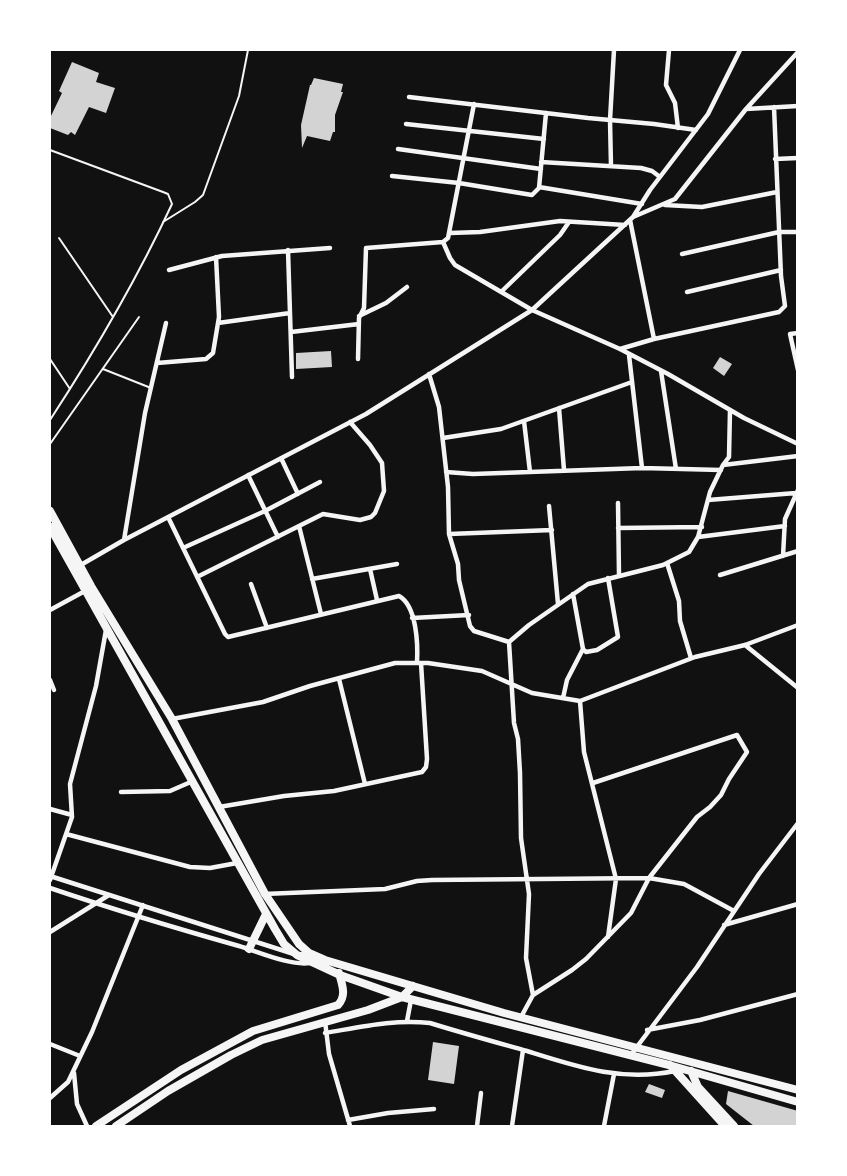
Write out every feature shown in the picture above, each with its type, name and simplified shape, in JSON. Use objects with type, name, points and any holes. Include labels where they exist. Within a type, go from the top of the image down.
[{"type":"main road","points":[[50,511],[79,566],[172,719],[265,894],[299,944],[309,953],[325,960],[521,1017],[798,1090]]},
{"type":"main road","points":[[50,527],[255,895],[284,944],[297,956],[340,975],[411,1000],[798,1102]]},
{"type":"main road","points":[[251,945],[266,914]]},
{"type":"main road","points":[[96,1126],[181,1070],[253,1031],[338,1005],[344,993],[337,963]]},
{"type":"main road","points":[[116,1126],[168,1091],[262,1040],[368,1010],[402,997],[413,986]]},
{"type":"main road","points":[[664,1055],[672,1068],[725,1126]]},
{"type":"main road","points":[[688,1061],[699,1087],[734,1126]]},
{"type":"street","points":[[611,166],[610,120],[614,50]]},
{"type":"street","points":[[669,50],[666,85],[675,103],[678,128]]},
{"type":"street","points":[[79,566],[124,540],[350,422],[532,310],[630,221],[708,114],[740,50]]},
{"type":"street","points":[[450,233],[480,232],[549,222],[630,221],[675,199],[746,109],[798,52]]},
{"type":"street","points":[[409,97],[696,130]]},
{"type":"street","points":[[358,359],[359,316],[364,308],[366,248],[443,242],[448,238],[474,104]]},
{"type":"street","points":[[746,109],[798,106]]},
{"type":"street","points":[[620,349],[654,339],[779,312],[785,306],[781,270],[774,107]]},
{"type":"street","points":[[392,176],[459,183],[526,196],[536,193],[539,187],[546,113]]},
{"type":"street","points":[[406,124],[544,139]]},
{"type":"street","points":[[398,149],[541,169]]},
{"type":"street","points":[[775,159],[798,158]]},
{"type":"street","points":[[541,162],[648,169],[660,177]]},
{"type":"street","points":[[539,187],[642,204]]},
{"type":"street","points":[[662,205],[702,207],[777,192]]},
{"type":"street","points":[[630,221],[654,339]]},
{"type":"street","points":[[501,292],[560,235],[569,222]]},
{"type":"street","points":[[682,254],[779,232],[798,232]]},
{"type":"street","points":[[443,242],[455,265],[532,310],[620,349],[730,410],[798,444]]},
{"type":"street","points":[[169,270],[216,257],[330,248]]},
{"type":"street","points":[[288,250],[292,377]]},
{"type":"street","points":[[157,363],[210,357],[217,339],[218,323],[216,257]]},
{"type":"street","points":[[687,292],[781,270]]},
{"type":"street","points":[[359,316],[386,303],[407,287]]},
{"type":"street","points":[[218,323],[290,314]]},
{"type":"street","points":[[124,540],[131,492],[166,323]]},
{"type":"street","points":[[291,332],[359,324]]},
{"type":"street","points":[[797,368],[790,334],[798,333]]},
{"type":"street","points":[[629,355],[642,468]]},
{"type":"street","points":[[661,370],[676,469]]},
{"type":"street","points":[[429,374],[439,407],[443,438],[448,487],[449,534],[458,564],[459,580],[470,626],[474,631],[509,642]]},
{"type":"street","points":[[443,438],[491,432],[632,382]]},
{"type":"street","points":[[559,408],[564,470]]},
{"type":"street","points":[[509,642],[588,584],[668,563],[689,552],[698,537],[708,501],[729,457],[730,410]]},
{"type":"street","points":[[524,421],[530,472]]},
{"type":"street","points":[[197,577],[323,514],[360,520],[371,517],[375,513],[384,491],[382,463],[350,422]]},
{"type":"street","points":[[446,472],[473,474],[642,468],[722,468],[798,456]]},
{"type":"street","points":[[281,458],[298,494]]},
{"type":"street","points":[[248,475],[278,537]]},
{"type":"street","points":[[183,548],[265,511],[320,482]]},
{"type":"street","points":[[708,501],[797,492]]},
{"type":"street","points":[[783,556],[785,526],[789,508],[797,492]]},
{"type":"street","points":[[618,503],[619,575]]},
{"type":"street","points":[[549,506],[558,604]]},
{"type":"street","points":[[168,517],[228,637],[377,600],[402,597],[418,637],[427,759],[426,767],[422,772],[334,791],[284,796],[219,807]]},
{"type":"street","points":[[299,526],[321,614]]},
{"type":"street","points":[[618,528],[702,526]]},
{"type":"street","points":[[698,537],[785,526]]},
{"type":"street","points":[[449,534],[552,530]]},
{"type":"street","points":[[720,575],[798,551]]},
{"type":"street","points":[[668,563],[679,601],[680,621],[692,658]]},
{"type":"street","points":[[312,579],[397,564]]},
{"type":"street","points":[[370,569],[377,600]]},
{"type":"street","points":[[583,649],[586,652],[597,650],[618,637],[608,578]]},
{"type":"street","points":[[251,584],[267,628]]},
{"type":"street","points":[[50,610],[85,591]]},
{"type":"street","points":[[563,698],[567,680],[583,649],[573,594]]},
{"type":"street","points":[[412,618],[468,615]]},
{"type":"street","points":[[172,719],[263,702],[394,663],[419,663],[482,671],[532,693],[580,701],[692,658],[745,645],[798,625]]},
{"type":"street","points":[[106,628],[96,686],[70,784],[72,815],[50,878],[143,905],[298,963],[325,960]]},
{"type":"street","points":[[509,642],[514,723],[518,748],[521,838],[529,894],[526,958],[532,995]]},
{"type":"street","points":[[745,645],[798,688]]},
{"type":"street","points":[[339,679],[365,784]]},
{"type":"street","points":[[50,680],[54,690]]},
{"type":"street","points":[[580,701],[584,752],[616,879],[608,937]]},
{"type":"street","points":[[521,1017],[532,995],[572,970],[631,914],[649,878],[696,817],[721,795],[747,752],[737,735],[593,783]]},
{"type":"street","points":[[122,792],[170,790],[193,782]]},
{"type":"street","points":[[50,809],[72,815]]},
{"type":"street","points":[[630,1056],[696,966],[759,874],[798,823]]},
{"type":"street","points":[[66,834],[190,867],[210,868],[237,863]]},
{"type":"street","points":[[255,895],[298,891],[385,889],[432,880],[649,878],[684,884],[734,911]]},
{"type":"street","points":[[50,888],[138,917],[297,956],[309,953]]},
{"type":"street","points":[[50,932],[109,894]]},
{"type":"street","points":[[724,925],[798,904]]},
{"type":"street","points":[[50,1098],[68,1082],[74,1071],[143,905]]},
{"type":"street","points":[[647,1030],[700,1020],[798,994]]},
{"type":"street","points":[[407,1021],[411,1000]]},
{"type":"street","points":[[326,1021],[326,1034],[336,1079],[350,1126]]},
{"type":"street","points":[[326,1034],[394,1021],[430,1023],[583,1068],[614,1074],[653,1076],[672,1068]]},
{"type":"street","points":[[50,1044],[80,1056]]},
{"type":"street","points":[[512,1126],[523,1050]]},
{"type":"street","points":[[74,1071],[77,1104],[87,1126]]},
{"type":"street","points":[[604,1126],[614,1074]]},
{"type":"street","points":[[477,1126],[481,1093]]},
{"type":"street","points":[[348,1120],[388,1113],[434,1109]]},
{"type":"lane","points":[[163,222],[203,195],[239,96],[248,50]]},
{"type":"lane","points":[[50,150],[168,195],[172,204],[88,362],[50,420]]},
{"type":"lane","points":[[59,238],[113,317]]},
{"type":"lane","points":[[50,444],[139,317]]},
{"type":"lane","points":[[50,359],[70,389]]},
{"type":"lane","points":[[103,369],[152,388]]},
{"type":"building","points":[[72,62],[99,73],[96,82],[115,88],[106,113],[89,107],[75,135],[71,132],[68,135],[50,128],[50,118],[62,93],[59,91]]},
{"type":"building","points":[[314,78],[343,84],[341,92],[343,92],[335,115],[335,132],[330,141],[307,136],[302,148],[301,125],[310,85]]},
{"type":"building","points":[[331,351],[332,367],[296,369],[296,353]]},
{"type":"building","points":[[720,357],[732,364],[724,376],[713,368]]},
{"type":"building","points":[[433,1042],[459,1046],[454,1084],[428,1080]]},
{"type":"building","points":[[649,1084],[665,1090],[662,1098],[645,1092]]},
{"type":"building","points":[[728,1091],[798,1111],[796,1126],[754,1126],[726,1104]]}]
